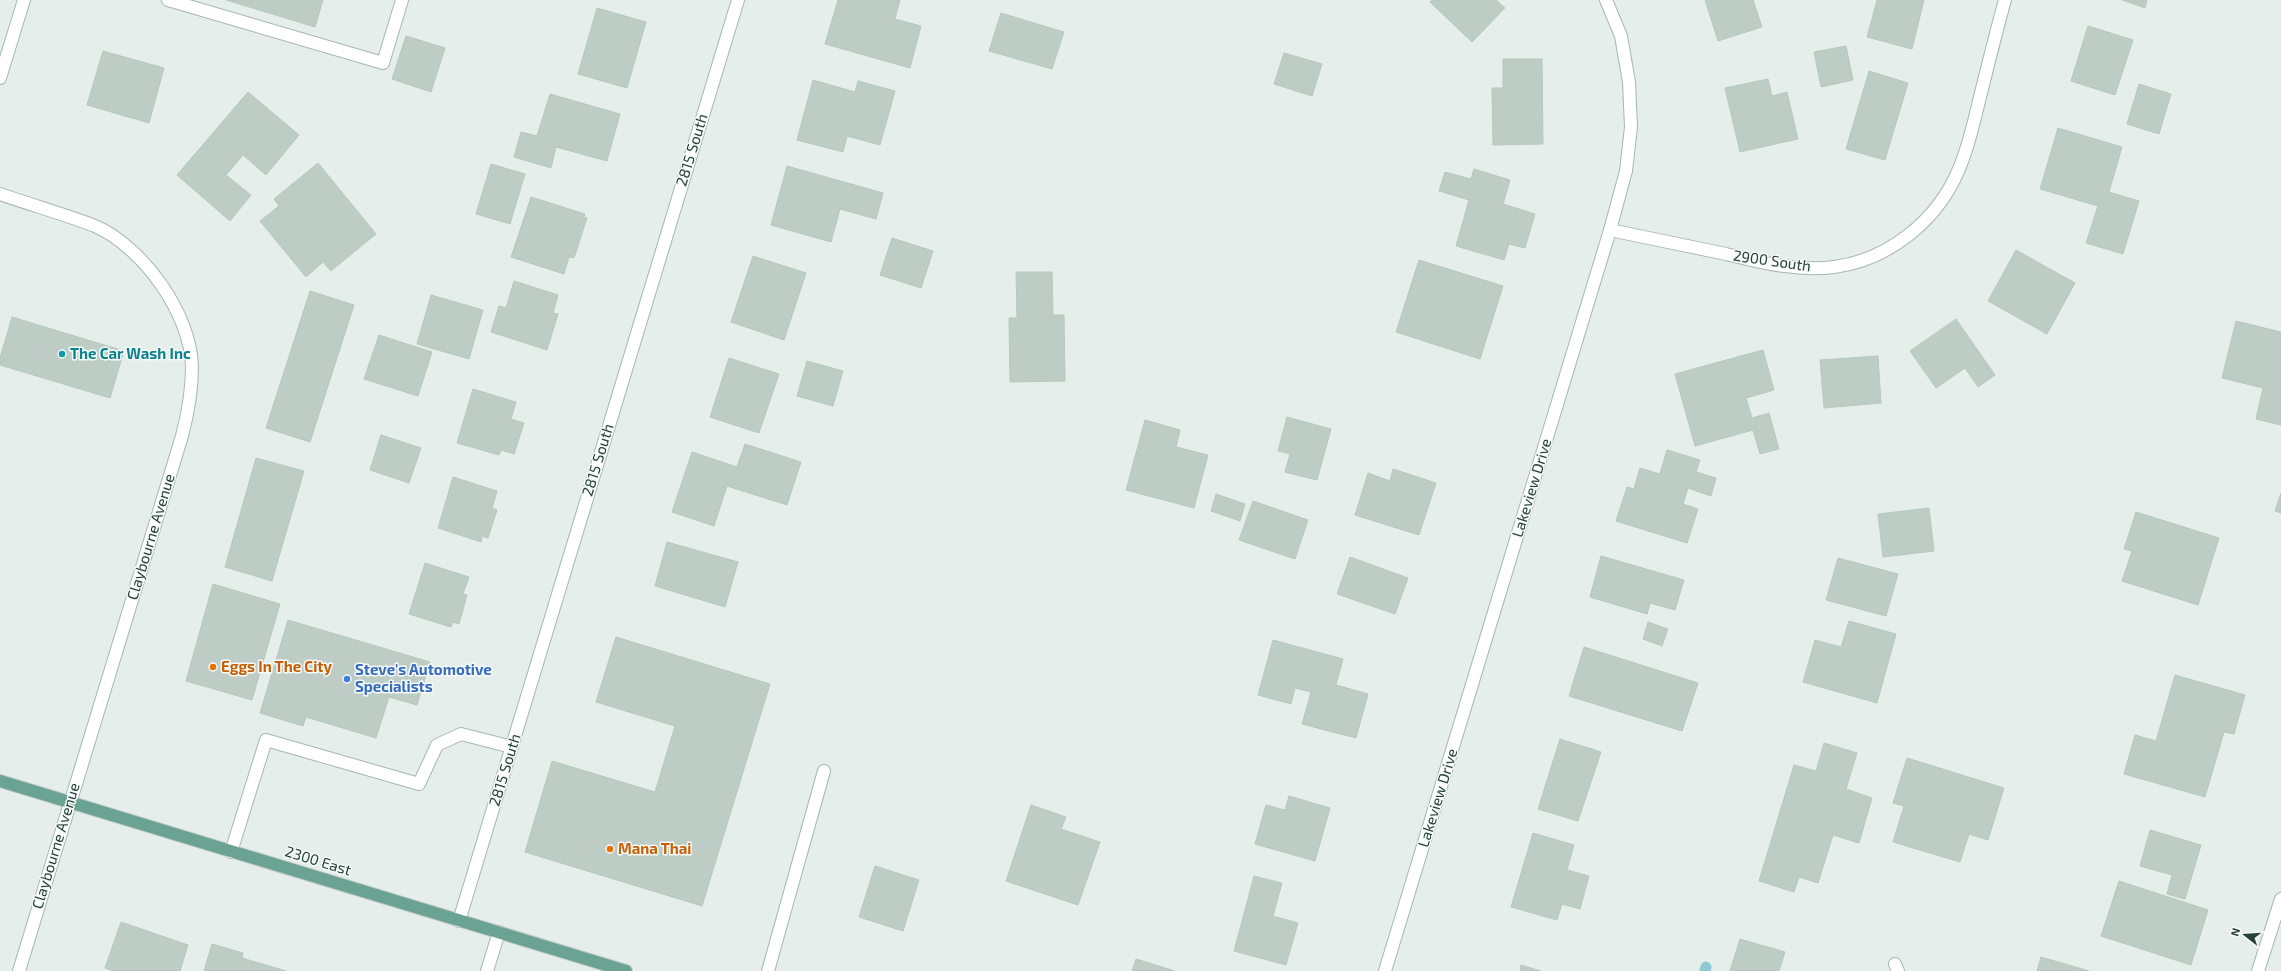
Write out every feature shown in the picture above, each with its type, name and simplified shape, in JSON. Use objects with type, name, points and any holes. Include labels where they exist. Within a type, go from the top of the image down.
[{"type":"main road","name":"2300 East","points":[[0,781],[70,804],[626,971]]},
{"type":"street","points":[[0,78],[24,0]]},
{"type":"street","points":[[168,0],[383,63],[402,0]]},
{"type":"street","name":"2815 South","points":[[459,921],[738,0]]},
{"type":"street","name":"Lakeview Drive","points":[[1385,971],[1610,230],[1626,171],[1631,127],[1629,82],[1621,36],[1606,0]]},
{"type":"street","name":"2900 South","points":[[1610,230],[1752,260],[1799,267],[1834,267],[1868,258],[1900,243],[1925,221],[1945,196],[1959,170],[1968,146],[2004,0]]},
{"type":"street","name":"Claybourne Avenue","points":[[0,194],[96,227],[130,248],[158,280],[184,326],[192,366],[190,402],[182,436],[19,971]]},
{"type":"street","points":[[232,852],[266,740],[419,784],[437,746],[461,734],[512,747]]},
{"type":"street","points":[[768,971],[824,771]]},
{"type":"street","points":[[2258,971],[2281,899]]},
{"type":"street","points":[[488,971],[499,932]]},
{"type":"building","points":[[226,0],[323,0],[315,27]]},
{"type":"building","points":[[838,0],[900,0],[895,19],[921,26],[910,68],[825,44]]},
{"type":"building","points":[[1432,0],[1496,0],[1505,8],[1472,42],[1430,2]]},
{"type":"building","points":[[1705,0],[1753,0],[1762,27],[1718,41]]},
{"type":"building","points":[[1877,0],[1924,0],[1912,49],[1867,37]]},
{"type":"building","points":[[2122,0],[2147,0],[2145,8]]},
{"type":"building","points":[[597,8],[646,22],[627,88],[578,74]]},
{"type":"building","points":[[1001,13],[1064,32],[1052,69],[989,51]]},
{"type":"building","points":[[2088,26],[2133,40],[2115,95],[2071,81]]},
{"type":"building","points":[[406,36],[445,48],[431,92],[392,79]]},
{"type":"building","points":[[1846,46],[1853,80],[1821,87],[1814,52]]},
{"type":"building","points":[[103,51],[164,68],[149,123],[87,105]]},
{"type":"building","points":[[1284,53],[1322,64],[1312,96],[1274,84]]},
{"type":"building","points":[[1503,59],[1542,59],[1543,144],[1493,145],[1492,88],[1503,88]]},
{"type":"building","points":[[1869,71],[1908,83],[1885,160],[1846,149]]},
{"type":"building","points":[[1768,79],[1772,96],[1787,92],[1798,139],[1740,152],[1725,88]]},
{"type":"building","points":[[813,80],[855,92],[858,81],[895,91],[880,145],[847,136],[843,152],[797,140]]},
{"type":"building","points":[[2139,84],[2171,94],[2159,134],[2127,124]]},
{"type":"building","points":[[248,92],[299,135],[266,175],[243,155],[226,175],[251,195],[230,221],[177,175]]},
{"type":"building","points":[[550,94],[620,114],[607,161],[556,147],[551,168],[514,157],[521,132],[537,136]]},
{"type":"building","points":[[2058,128],[2122,147],[2109,192],[2139,201],[2123,254],[2086,243],[2098,206],[2040,189]]},
{"type":"building","points":[[318,163],[376,234],[331,271],[323,262],[306,277],[260,221],[279,206],[274,199]]},
{"type":"building","points":[[491,164],[525,174],[510,224],[476,214]]},
{"type":"building","points":[[787,166],[883,193],[876,219],[840,209],[831,242],[771,225]]},
{"type":"building","points":[[1474,169],[1510,180],[1503,204],[1535,214],[1525,248],[1509,244],[1504,260],[1456,246],[1469,200],[1439,191],[1445,172],[1471,179]]},
{"type":"building","points":[[531,197],[585,214],[584,217],[587,218],[574,258],[569,257],[564,274],[511,257]]},
{"type":"building","points":[[892,238],[933,251],[921,288],[880,275]]},
{"type":"building","points":[[2016,250],[2075,283],[2047,334],[1988,301]]},
{"type":"building","points":[[753,256],[806,273],[784,340],[731,322]]},
{"type":"building","points":[[1419,260],[1503,286],[1480,359],[1396,332]]},
{"type":"building","points":[[1016,272],[1052,272],[1053,315],[1064,315],[1065,381],[1010,382],[1009,318],[1017,318]]},
{"type":"building","points":[[514,281],[558,295],[553,313],[558,314],[547,350],[491,332],[499,306],[506,308]]},
{"type":"building","points":[[310,291],[354,305],[310,442],[266,428]]},
{"type":"building","points":[[431,295],[483,310],[469,359],[417,344]]},
{"type":"building","name":"The Car Wash Inc","points":[[12,317],[124,351],[110,398],[0,365],[0,358]]},
{"type":"building","points":[[1956,319],[1995,375],[1978,387],[1965,368],[1936,388],[1910,351]]},
{"type":"building","points":[[2236,321],[2281,332],[2281,425],[2256,419],[2263,388],[2222,378]]},
{"type":"building","points":[[379,335],[432,352],[418,396],[364,379]]},
{"type":"building","points":[[1763,350],[1774,390],[1746,398],[1752,418],[1769,413],[1779,449],[1760,454],[1753,430],[1695,446],[1675,374]]},
{"type":"building","points":[[1878,356],[1881,403],[1824,408],[1820,360]]},
{"type":"building","points":[[729,358],[779,374],[759,433],[710,417]]},
{"type":"building","points":[[807,361],[843,371],[833,406],[797,396]]},
{"type":"building","points":[[473,389],[516,402],[511,419],[524,423],[514,454],[501,450],[499,455],[457,443]]},
{"type":"building","points":[[1287,417],[1331,429],[1317,480],[1285,472],[1290,454],[1278,451]]},
{"type":"building","points":[[1145,420],[1180,430],[1176,447],[1208,455],[1194,508],[1126,490]]},
{"type":"building","points":[[381,435],[421,448],[409,483],[370,470]]},
{"type":"building","points":[[745,444],[801,462],[787,505],[727,486],[714,526],[672,512],[692,452],[737,467]]},
{"type":"building","points":[[1667,450],[1700,460],[1696,472],[1716,478],[1711,496],[1688,488],[1683,504],[1698,509],[1687,543],[1616,521],[1627,487],[1634,489],[1640,468],[1660,474]]},
{"type":"building","points":[[256,458],[304,471],[272,581],[225,567]]},
{"type":"building","points":[[1393,469],[1436,483],[1419,535],[1355,515],[1368,473],[1390,481]]},
{"type":"building","points":[[453,477],[497,491],[492,508],[497,510],[488,538],[482,536],[481,542],[438,528]]},
{"type":"building","points":[[2281,493],[2281,513],[2275,511]]},
{"type":"building","points":[[1216,494],[1245,504],[1240,521],[1211,511]]},
{"type":"building","points":[[1253,501],[1308,520],[1295,559],[1239,540]]},
{"type":"building","points":[[1929,508],[1934,551],[1883,557],[1878,514]]},
{"type":"building","points":[[2136,512],[2219,538],[2198,605],[2122,581],[2132,551],[2124,549]]},
{"type":"building","points":[[667,542],[738,562],[725,607],[655,586]]},
{"type":"building","points":[[1601,556],[1684,580],[1675,610],[1650,603],[1647,614],[1590,597]]},
{"type":"building","points":[[1350,557],[1408,578],[1395,614],[1337,594]]},
{"type":"building","points":[[1838,558],[1898,574],[1886,616],[1826,600]]},
{"type":"building","points":[[425,563],[469,577],[463,594],[467,595],[459,624],[453,622],[451,627],[409,614]]},
{"type":"building","points":[[213,584],[280,604],[252,700],[186,681]]},
{"type":"building","name":"Steve's Automotive Specialists","points":[[288,620],[430,662],[417,705],[389,697],[376,738],[306,717],[303,726],[260,713]]},
{"type":"building","points":[[1849,621],[1896,634],[1877,703],[1803,682],[1815,640],[1841,647]]},
{"type":"building","points":[[1648,622],[1668,629],[1662,646],[1643,639]]},
{"type":"building","points":[[616,637],[770,684],[702,906],[525,852],[552,761],[655,792],[675,726],[596,702]]},
{"type":"building","points":[[1273,640],[1343,659],[1336,685],[1368,694],[1356,738],[1302,724],[1311,692],[1295,688],[1291,704],[1258,695]]},
{"type":"building","points":[[1584,647],[1698,683],[1682,731],[1569,696]]},
{"type":"building","points":[[2175,675],[2245,695],[2234,734],[2224,732],[2205,797],[2124,774],[2135,735],[2156,741]]},
{"type":"building","points":[[1560,739],[1601,752],[1578,821],[1538,809]]},
{"type":"building","points":[[1824,743],[1857,753],[1846,789],[1872,798],[1859,843],[1833,835],[1818,883],[1799,877],[1794,892],[1759,881],[1794,765],[1816,771]]},
{"type":"building","points":[[1907,758],[2004,788],[1988,840],[1969,834],[1960,862],[1893,842],[1904,806],[1893,803]]},
{"type":"building","points":[[1289,796],[1330,808],[1315,861],[1255,844],[1266,805],[1285,810]]},
{"type":"building","points":[[1031,805],[1066,817],[1061,829],[1100,842],[1078,905],[1006,881]]},
{"type":"building","points":[[2150,830],[2201,845],[2185,899],[2167,894],[2172,875],[2140,866]]},
{"type":"building","points":[[1533,833],[1574,845],[1567,870],[1589,876],[1580,909],[1562,904],[1557,920],[1511,907]]},
{"type":"building","points":[[875,866],[919,880],[903,931],[859,917]]},
{"type":"building","points":[[1254,876],[1282,883],[1273,916],[1298,923],[1286,965],[1234,951]]},
{"type":"building","points":[[2119,881],[2208,910],[2191,965],[2101,936]]},
{"type":"building","points":[[121,922],[188,945],[180,971],[113,971],[105,968]]},
{"type":"building","points":[[1740,939],[1785,952],[1779,971],[1730,971]]},
{"type":"building","points":[[212,944],[243,953],[242,958],[286,971],[204,971]]},
{"type":"building","points":[[2041,957],[2089,971],[2037,971]]},
{"type":"building","points":[[1136,959],[1175,971],[1132,971]]},
{"type":"building","points":[[1521,965],[1541,971],[1520,971]]},
{"type":"waterway","points":[[1705,971],[1706,967]]},
{"type":"place","name":"The Car Wash Inc","points":[[62,354]]},
{"type":"place","name":"Eggs In The City","points":[[213,667]]},
{"type":"place","name":"Steve's Automotive Specialists","points":[[347,679]]},
{"type":"place","name":"Mana Thai","points":[[610,849]]}]
